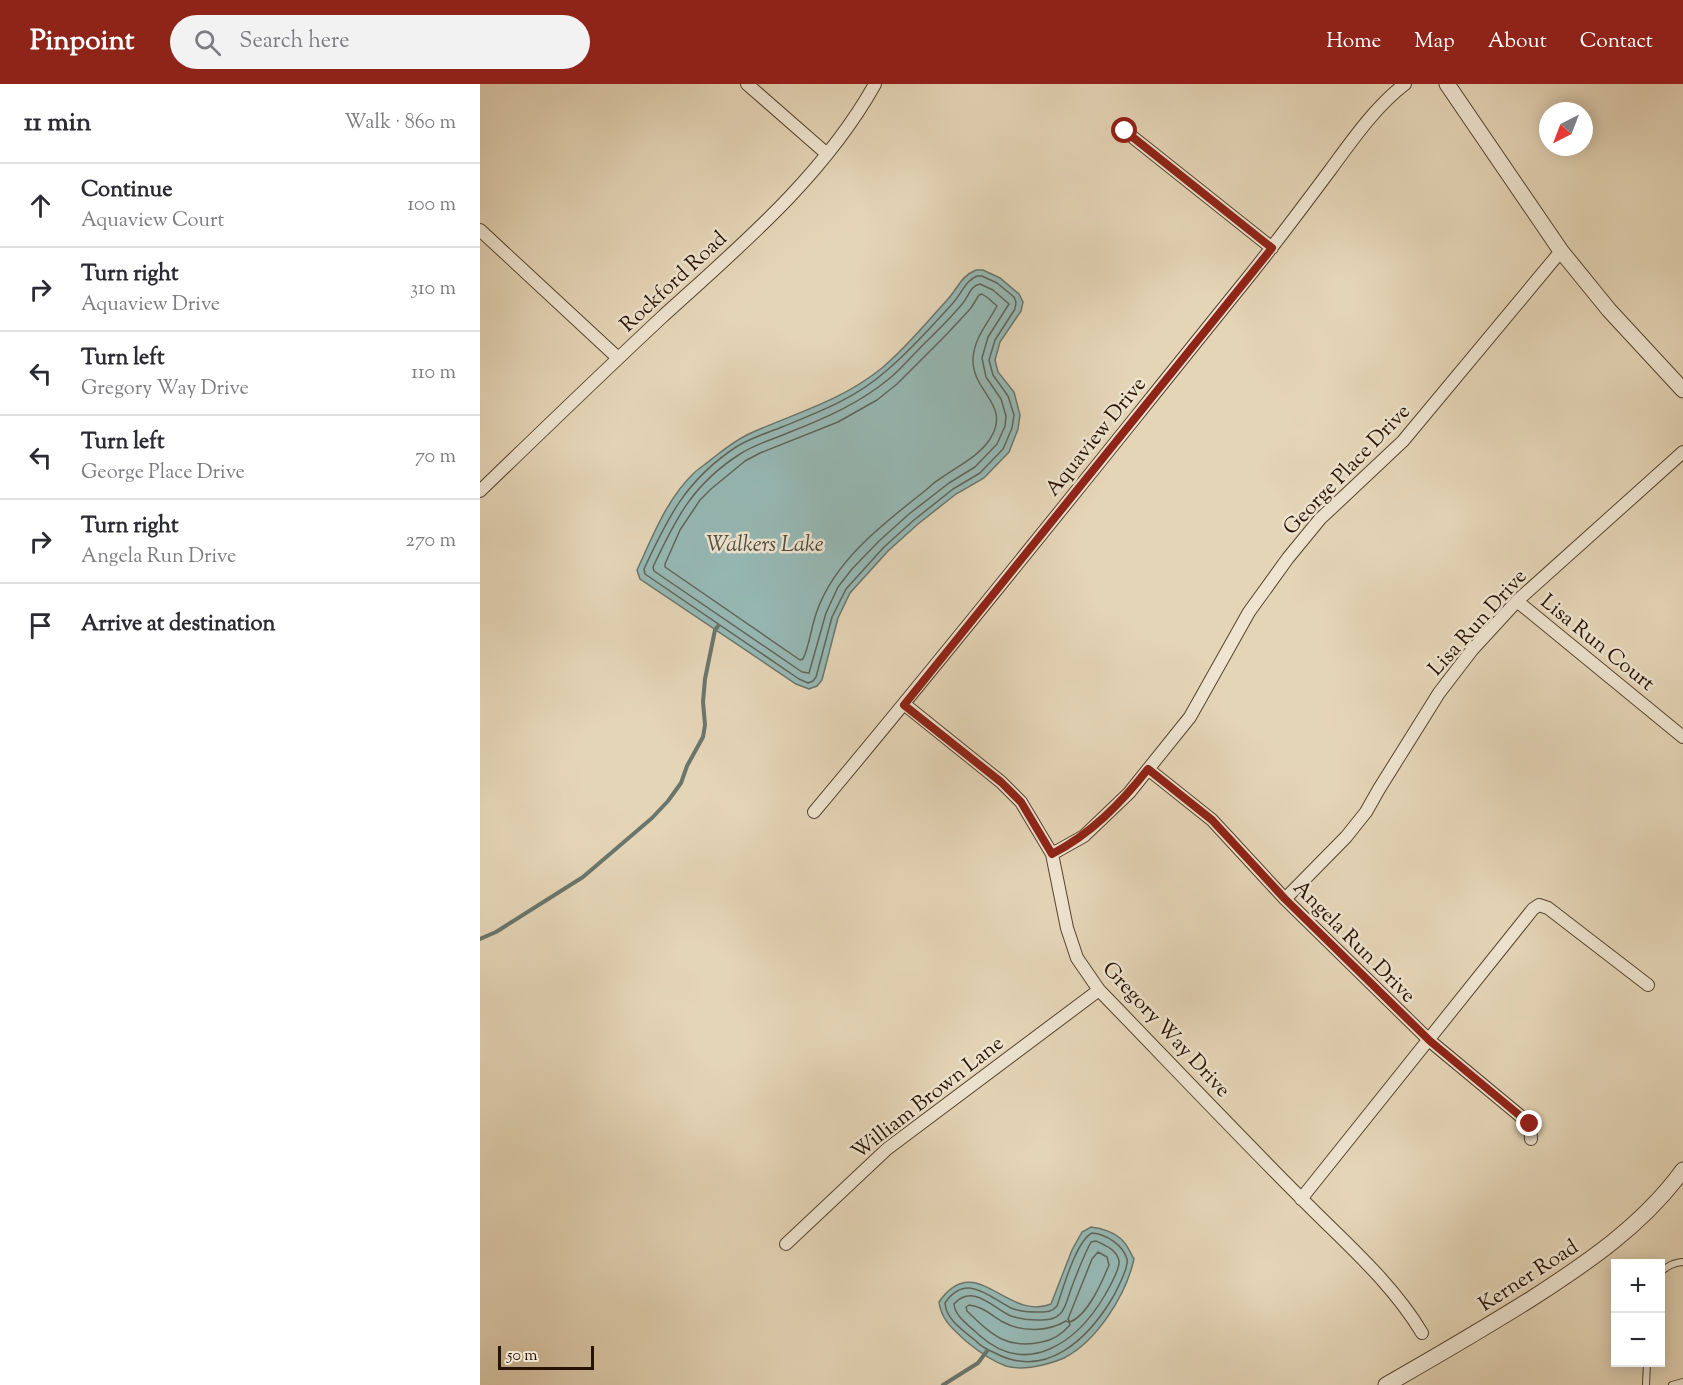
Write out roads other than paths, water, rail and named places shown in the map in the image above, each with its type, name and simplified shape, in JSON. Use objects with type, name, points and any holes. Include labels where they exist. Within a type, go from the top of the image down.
[{"type":"street","points":[[747,84],[827,154]]},
{"type":"street","name":"Rockford Road","points":[[480,491],[798,190],[864,104],[875,84]]},
{"type":"street","name":"Aquaview Drive","points":[[814,812],[904,705],[1272,248],[1353,140],[1375,113],[1405,84]]},
{"type":"street","points":[[1447,84],[1561,251],[1609,310],[1683,390]]},
{"type":"street","points":[[1125,131],[1272,248]]},
{"type":"street","points":[[480,230],[618,358]]},
{"type":"street","name":"George Place Drive","points":[[1052,854],[1069,846],[1093,828],[1129,793],[1190,717],[1250,612],[1288,558],[1320,519],[1403,441],[1561,251]]},
{"type":"street","name":"Lisa Run Drive","points":[[1285,899],[1346,837],[1366,812],[1439,693],[1472,650],[1517,601],[1683,452]]},
{"type":"street","name":"Lisa Run Court","points":[[1517,601],[1683,737]]},
{"type":"street","name":"Gregory Way Drive","points":[[904,705],[1001,782],[1021,802],[1052,854],[1067,928],[1077,958],[1099,990],[1364,1262],[1398,1299],[1422,1333]]},
{"type":"street","name":"Angela Run Drive","points":[[1148,769],[1212,820],[1285,899],[1430,1041],[1530,1124],[1531,1139]]},
{"type":"street","points":[[1301,1199],[1430,1041],[1533,909],[1539,905],[1548,908],[1648,986]]},
{"type":"street","name":"William Brown Lane","points":[[786,1244],[887,1149],[1099,990]]},
{"type":"street","name":"Kerner Road","points":[[1386,1385],[1468,1339],[1590,1260],[1637,1221],[1681,1179]]},
{"type":"lane","points":[[1665,1268],[1683,1262]]},
{"type":"lane","points":[[1646,1385],[1647,1367]]},
{"type":"lane","points":[[1672,1385],[1683,1382]]},
{"type":"water","name":"Walkers Lake","points":[[976,270],[983,270],[1000,278],[1019,294],[1023,302],[1021,311],[1000,342],[995,360],[998,372],[1014,392],[1020,415],[1018,429],[1009,452],[984,478],[956,494],[918,524],[888,551],[850,593],[838,618],[822,680],[817,686],[809,689],[796,684],[640,579],[637,570],[662,518],[676,494],[695,472],[746,435],[835,398],[867,379],[882,368],[916,335],[963,279]]},
{"type":"water","points":[[1091,1227],[1108,1231],[1120,1238],[1134,1259],[1117,1302],[1099,1329],[1064,1358],[1026,1368],[1006,1366],[985,1356],[957,1333],[945,1319],[939,1302],[953,1288],[966,1282],[979,1284],[1020,1304],[1035,1307],[1051,1304],[1072,1250],[1082,1232]]},
{"type":"waterway","points":[[480,939],[496,932],[583,877],[652,818],[668,801],[681,783],[687,766],[703,737],[705,679],[715,630],[718,626]]},
{"type":"waterway","points":[[943,1385],[978,1363],[987,1351]]}]
